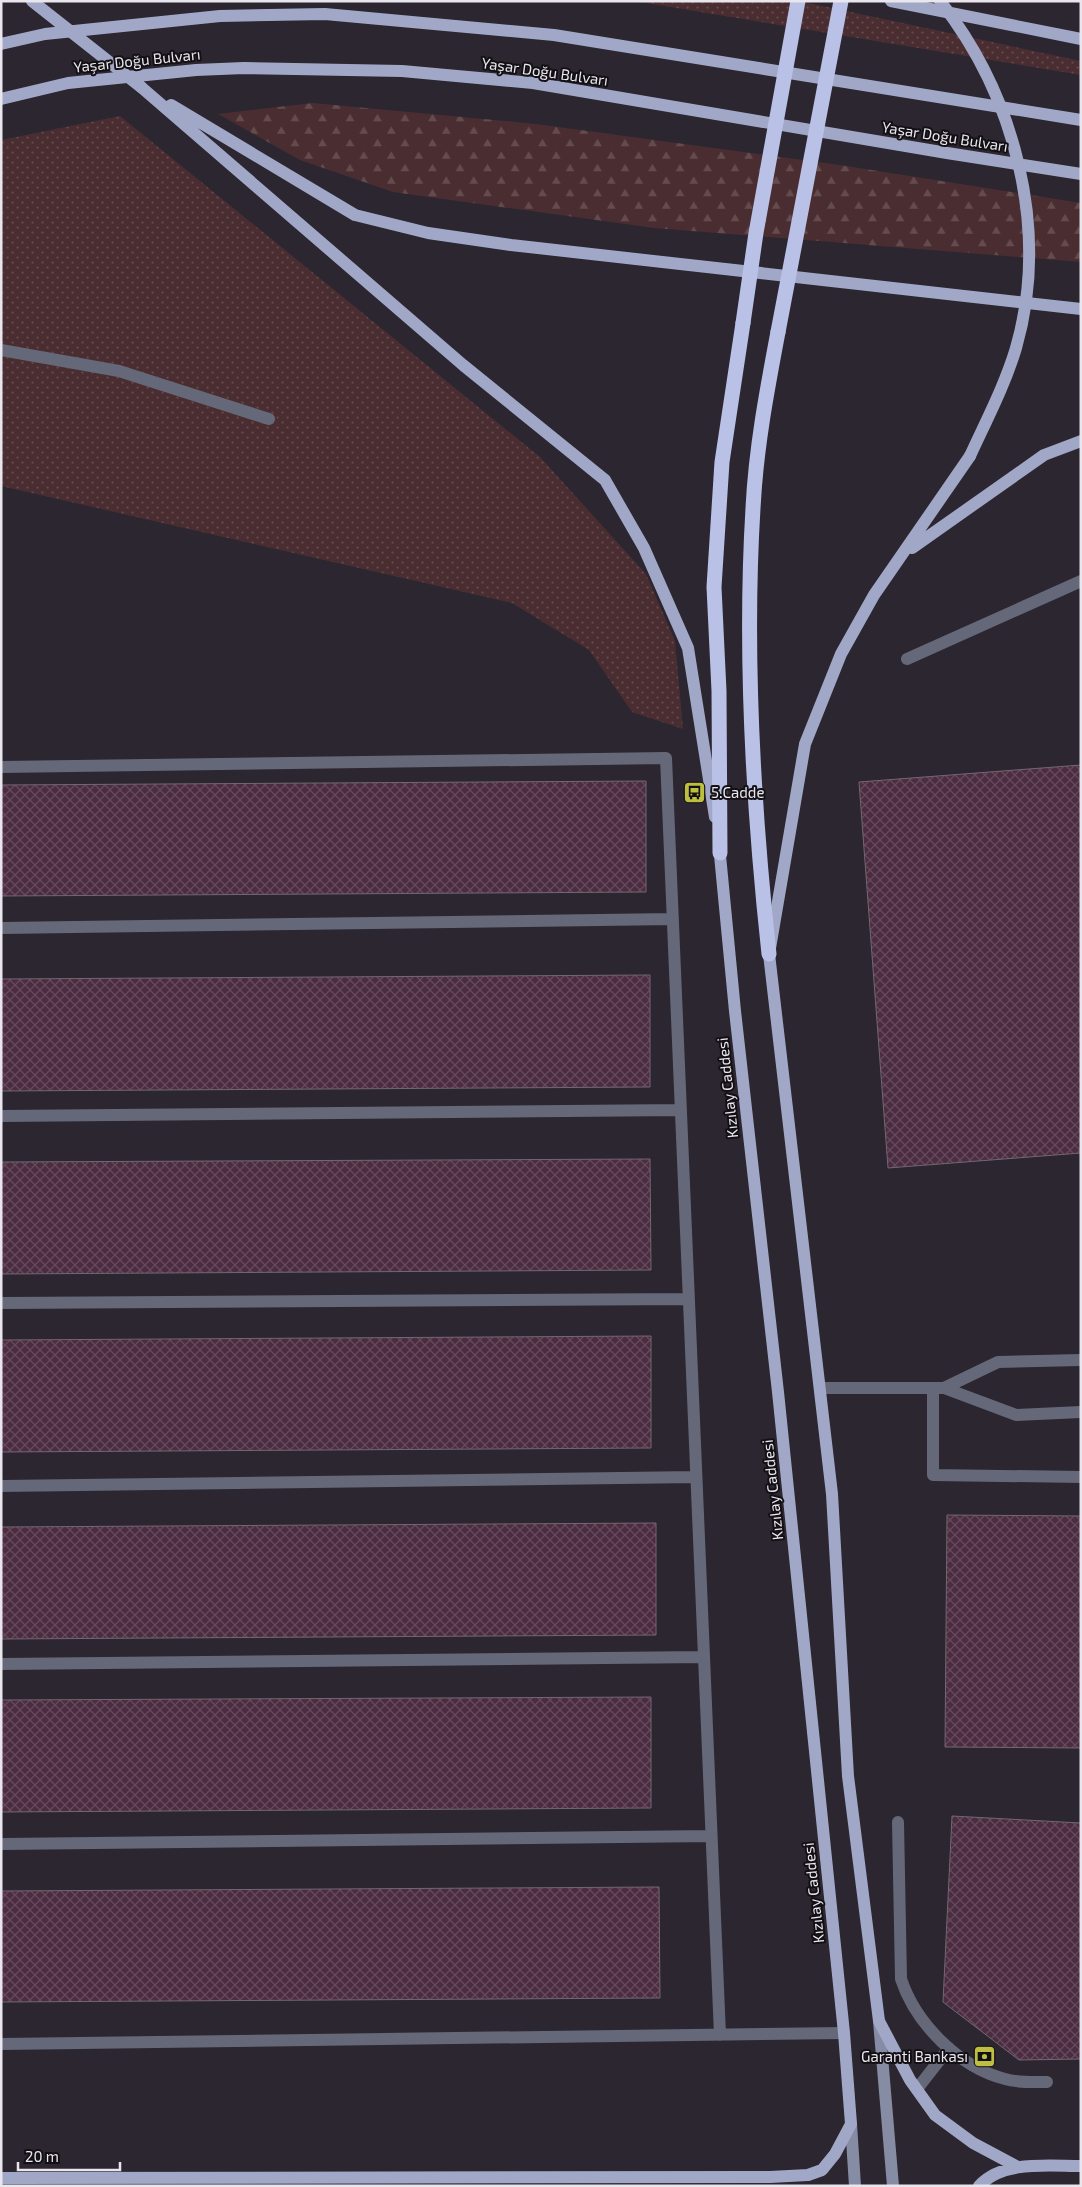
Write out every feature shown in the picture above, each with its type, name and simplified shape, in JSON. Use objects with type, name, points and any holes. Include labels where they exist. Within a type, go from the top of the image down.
[{"type":"highway","points":[[720,852],[719,691],[714,587],[722,462],[756,233],[798,1]]},
{"type":"highway","points":[[769,954],[759,860],[749,628],[754,498],[760,433],[841,1]]},
{"type":"main road","points":[[32,1],[141,87]]},
{"type":"main road","points":[[891,1],[1081,39]]},
{"type":"main road","points":[[893,2186],[879,2021],[848,1776],[832,1494],[769,954],[805,744],[840,654],[874,595],[970,456],[1016,348],[1027,287],[1030,250],[1027,207],[1016,157],[999,101],[976,57],[940,1]]},
{"type":"main road","points":[[1,44],[45,34],[210,17],[325,14],[554,34],[1081,120]]},
{"type":"main road","name":"Yaşar Doğu Bulvarı","points":[[1,99],[68,83],[196,70],[244,68],[402,71],[533,82],[927,150],[1081,174]]},
{"type":"main road","name":"Yaşar Doğu Bulvarı","points":[[141,87],[356,215],[428,233],[511,245],[1081,309]]},
{"type":"main road","name":"Kızılay Caddesi","points":[[141,87],[463,365],[605,480],[644,548],[688,648],[720,852],[735,1011],[778,1392],[844,2033],[851,2124]]},
{"type":"main road","points":[[902,556],[1044,455],[1081,440]]},
{"type":"main road","points":[[879,2021],[916,2089],[935,2115],[973,2143],[1018,2167]]},
{"type":"main road","points":[[1,2178],[770,2177],[808,2175],[822,2170],[835,2154],[851,2124]]},
{"type":"main road","points":[[851,2124],[856,2186]]},
{"type":"main road","points":[[979,2186],[988,2176],[1018,2167],[1081,2166]]},
{"type":"main road","points":[[770,2177],[789,2186]]},
{"type":"street","points":[[1,350],[119,371],[269,418]]},
{"type":"street","points":[[907,659],[1081,581]]},
{"type":"street","points":[[1,767],[666,758],[720,2035]]},
{"type":"street","points":[[1,928],[673,919]]},
{"type":"street","points":[[1,1116],[681,1110]]},
{"type":"street","points":[[1,1303],[689,1299]]},
{"type":"street","points":[[939,1388],[998,1362],[1081,1360]]},
{"type":"street","points":[[820,1388],[939,1388],[1016,1415],[1081,1412]]},
{"type":"street","points":[[939,1388],[932,1474],[1081,1477]]},
{"type":"street","points":[[1,1486],[696,1477]]},
{"type":"street","points":[[1,1664],[704,1657]]},
{"type":"street","points":[[898,1822],[901,1979],[908,1999],[949,2048],[963,2060],[984,2072],[1008,2080],[1047,2082]]},
{"type":"street","points":[[1,1844],[711,1836]]},
{"type":"street","points":[[1,2044],[844,2033]]},
{"type":"street","points":[[916,2089],[949,2048]]},
{"type":"green space","points":[[634,1],[799,1],[1081,61],[1081,75]]},
{"type":"green space","points":[[313,103],[536,124],[840,165],[1081,203],[1081,262],[654,228],[393,192],[300,160],[218,114]]},
{"type":"green space","points":[[120,116],[540,457],[646,574],[675,641],[683,729],[632,712],[589,650],[512,603],[1,486],[1,140]]},
{"type":"building","points":[[1081,765],[1081,1153],[888,1168],[859,782]]},
{"type":"building","points":[[646,781],[646,892],[1,896],[1,785]]},
{"type":"building","points":[[650,975],[650,1087],[1,1091],[1,979]]},
{"type":"building","points":[[650,1159],[651,1270],[1,1274],[1,1162]]},
{"type":"building","points":[[651,1336],[651,1448],[1,1452],[1,1340]]},
{"type":"building","points":[[947,1515],[1081,1516],[1081,1748],[945,1747]]},
{"type":"building","points":[[656,1523],[656,1635],[1,1639],[1,1527]]},
{"type":"building","points":[[651,1697],[651,1808],[1,1812],[1,1700]]},
{"type":"building","points":[[952,1816],[1081,1823],[1081,2059],[1019,2060],[943,2002]]},
{"type":"building","points":[[659,1887],[660,1998],[1,2002],[1,1891]]},
{"type":"place","name":"5.Cadde","points":[[695,792]]},
{"type":"place","name":"Garanti Bankası","points":[[984,2056]]}]
